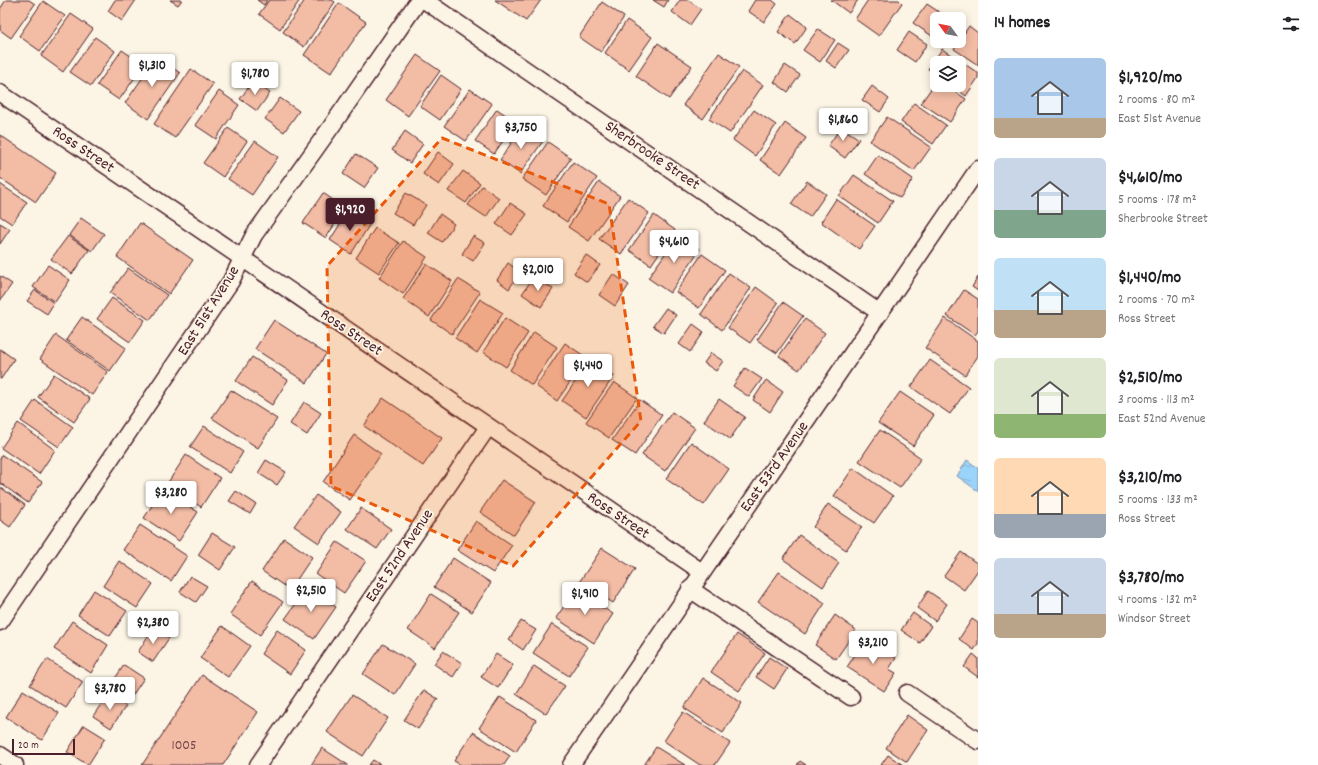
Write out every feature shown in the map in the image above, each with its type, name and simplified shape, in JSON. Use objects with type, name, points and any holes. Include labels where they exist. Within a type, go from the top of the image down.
[{"type":"street","name":"East 51st Avenue","points":[[0,622],[232,282],[254,235],[419,0]]},
{"type":"street","name":"Sherbrooke Street","points":[[424,0],[880,313]]},
{"type":"street","name":"Ross Street","points":[[0,93],[702,572]]},
{"type":"street","name":"East 53rd Avenue","points":[[571,765],[690,588],[978,169]]},
{"type":"street","name":"East 52nd Avenue","points":[[258,765],[488,427]]},
{"type":"street","points":[[690,588],[851,697]]},
{"type":"street","points":[[907,693],[978,741]]},
{"type":"street","points":[[0,755],[15,765]]},
{"type":"highlighted area","points":[[442,138],[609,204],[641,421],[513,566],[331,486],[327,266]]},
{"type":"water","points":[[967,460],[978,468],[978,491],[957,476]]},
{"type":"building","points":[[6,0],[29,0],[35,4],[11,38],[0,30],[0,9]]},
{"type":"building","points":[[115,0],[136,0],[122,21],[108,11]]},
{"type":"building","points":[[170,0],[182,0],[178,5]]},
{"type":"building","points":[[257,0],[267,0],[264,5]]},
{"type":"building","points":[[269,0],[300,0],[280,29],[259,14]]},
{"type":"building","points":[[305,0],[332,0],[335,2],[304,47],[283,32]]},
{"type":"building","points":[[495,0],[541,0],[526,21]]},
{"type":"building","points":[[653,0],[668,0],[664,7]]},
{"type":"building","points":[[680,0],[688,0],[701,9],[690,25],[672,12]]},
{"type":"building","points":[[755,0],[772,0],[777,4],[764,22],[748,11]]},
{"type":"building","points":[[831,0],[858,0],[849,13]]},
{"type":"building","points":[[868,0],[899,0],[902,3],[879,36],[855,19]]},
{"type":"building","points":[[43,1],[65,16],[40,51],[19,36]]},
{"type":"building","points":[[602,2],[624,17],[601,52],[579,37]]},
{"type":"building","points":[[339,3],[366,22],[331,73],[304,55]]},
{"type":"building","points":[[927,4],[939,12],[930,12],[930,35],[913,23]]},
{"type":"building","points":[[71,14],[93,29],[63,72],[41,56]]},
{"type":"building","points":[[790,14],[807,27],[795,44],[778,32]]},
{"type":"building","points":[[627,20],[652,37],[629,70],[605,53]]},
{"type":"building","points":[[969,26],[978,33],[978,65],[954,49],[966,48],[966,31]]},
{"type":"building","points":[[818,29],[835,40],[820,62],[803,50]]},
{"type":"building","points":[[909,32],[927,44],[915,62],[897,50]]},
{"type":"building","points":[[95,37],[115,51],[91,86],[70,72]]},
{"type":"building","points":[[658,43],[692,66],[669,99],[636,76]]},
{"type":"building","points":[[838,43],[849,50],[836,68],[826,61]]},
{"type":"building","points":[[942,49],[952,56],[937,56]]},
{"type":"building","points":[[122,50],[144,65],[119,100],[97,85]]},
{"type":"building","points":[[719,53],[739,67],[703,119],[683,105]]},
{"type":"building","points":[[417,55],[440,71],[408,116],[386,100]]},
{"type":"building","points":[[157,57],[180,73],[148,119],[125,103]]},
{"type":"building","points":[[785,65],[800,75],[788,92],[774,82]]},
{"type":"building","points":[[966,65],[978,73],[978,78],[966,96],[961,92],[966,92]]},
{"type":"building","points":[[191,69],[213,84],[175,138],[154,124]]},
{"type":"building","points":[[742,71],[763,85],[730,133],[709,119]]},
{"type":"building","points":[[441,75],[461,89],[440,120],[420,106]]},
{"type":"building","points":[[253,81],[270,93],[257,111],[240,99]]},
{"type":"building","points":[[872,86],[889,99],[880,112],[862,100]]},
{"type":"building","points":[[470,89],[492,104],[466,141],[444,126]]},
{"type":"building","points":[[930,90],[930,92],[956,92],[966,99],[950,122],[921,103]]},
{"type":"building","points":[[219,91],[239,105],[216,139],[195,125]]},
{"type":"building","points":[[280,98],[299,111],[284,132],[265,119]]},
{"type":"building","points":[[914,103],[946,125],[933,144],[901,122]]},
{"type":"building","points":[[497,109],[516,122],[494,154],[475,141]]},
{"type":"building","points":[[754,110],[776,125],[755,156],[733,140]]},
{"type":"building","points":[[887,117],[931,147],[914,171],[870,141]]},
{"type":"building","points":[[785,123],[806,138],[781,174],[760,160]]},
{"type":"building","points":[[522,127],[543,141],[520,174],[500,160]]},
{"type":"building","points":[[841,127],[859,139],[845,158],[828,146]]},
{"type":"building","points":[[228,128],[247,141],[223,177],[203,163]]},
{"type":"building","points":[[405,131],[423,144],[410,163],[392,150]]},
{"type":"building","points":[[0,135],[56,173],[36,202],[0,178]]},
{"type":"building","points":[[255,141],[278,157],[252,195],[228,179]]},
{"type":"building","points":[[548,142],[571,158],[546,195],[522,179]]},
{"type":"building","points":[[438,152],[454,164],[439,185],[423,174]]},
{"type":"building","points":[[356,154],[378,168],[364,188],[343,174]]},
{"type":"building","points":[[878,155],[913,179],[900,198],[865,174]]},
{"type":"building","points":[[573,162],[597,178],[567,222],[543,206]]},
{"type":"building","points":[[463,171],[480,183],[466,203],[448,191]]},
{"type":"building","points":[[854,175],[893,201],[878,223],[839,196]]},
{"type":"building","points":[[807,181],[826,194],[810,217],[791,204]]},
{"type":"building","points":[[599,182],[620,196],[589,241],[568,227]]},
{"type":"building","points":[[0,184],[27,202],[12,224],[0,216]]},
{"type":"building","points":[[482,186],[499,198],[486,217],[468,205]]},
{"type":"building","points":[[323,193],[345,208],[326,238],[303,223]]},
{"type":"building","points":[[406,193],[426,205],[413,225],[393,213]]},
{"type":"building","points":[[628,198],[649,213],[621,254],[599,239]]},
{"type":"building","points":[[836,199],[875,226],[859,249],[821,222]]},
{"type":"building","points":[[510,203],[527,214],[512,235],[496,224]]},
{"type":"building","points":[[349,210],[370,224],[351,254],[330,240]]},
{"type":"building","points":[[440,214],[454,224],[442,242],[428,233]]},
{"type":"building","points":[[654,215],[675,230],[651,265],[629,250]]},
{"type":"building","points":[[81,218],[104,234],[92,251],[69,235]]},
{"type":"building","points":[[0,223],[10,229],[0,244]]},
{"type":"building","points":[[140,223],[193,260],[169,294],[117,257]]},
{"type":"building","points":[[375,228],[399,243],[379,273],[356,258]]},
{"type":"building","points":[[679,234],[700,249],[670,293],[648,278]]},
{"type":"building","points":[[68,236],[89,250],[72,274],[51,259]]},
{"type":"building","points":[[473,236],[485,243],[473,261],[462,254]]},
{"type":"building","points":[[403,241],[427,257],[403,294],[379,278]]},
{"type":"building","points":[[702,254],[725,270],[699,308],[676,292]]},
{"type":"building","points":[[586,255],[600,265],[587,282],[574,273]]},
{"type":"building","points":[[508,263],[520,272],[509,289],[497,280]]},
{"type":"building","points":[[426,264],[452,281],[429,317],[403,299]]},
{"type":"building","points":[[48,265],[70,280],[55,302],[33,287]]},
{"type":"building","points":[[128,268],[167,295],[150,320],[110,293]]},
{"type":"building","points":[[729,273],[751,288],[722,330],[701,314]]},
{"type":"building","points":[[613,274],[629,285],[615,306],[599,295]]},
{"type":"building","points":[[0,276],[12,284],[0,301]]},
{"type":"building","points":[[534,276],[553,289],[541,307],[522,294]]},
{"type":"building","points":[[978,277],[978,291],[972,287]]},
{"type":"building","points":[[458,279],[480,292],[452,334],[431,320]]},
{"type":"building","points":[[756,287],[778,303],[750,343],[728,328]]},
{"type":"building","points":[[35,290],[54,303],[47,314],[27,301]]},
{"type":"building","points":[[964,290],[978,299],[978,331],[975,335],[947,316]]},
{"type":"building","points":[[112,298],[145,320],[130,342],[97,319]]},
{"type":"building","points":[[480,299],[503,313],[477,353],[455,338]]},
{"type":"building","points":[[783,302],[803,316],[777,353],[757,340]]},
{"type":"building","points":[[666,308],[676,315],[664,333],[653,326]]},
{"type":"building","points":[[82,317],[126,348],[110,371],[66,340]]},
{"type":"building","points":[[505,318],[528,333],[506,367],[483,352]]},
{"type":"building","points":[[945,318],[978,341],[978,356],[965,375],[925,348]]},
{"type":"building","points":[[805,319],[825,333],[799,370],[779,356]]},
{"type":"building","points":[[274,320],[326,354],[307,383],[255,349]]},
{"type":"building","points":[[693,324],[704,332],[690,352],[679,344]]},
{"type":"building","points":[[534,332],[557,347],[532,385],[510,370]]},
{"type":"building","points":[[56,335],[108,372],[92,395],[40,359]]},
{"type":"building","points":[[565,343],[587,358],[557,401],[536,386]]},
{"type":"building","points":[[0,349],[14,359],[1,379],[0,379]]},
{"type":"building","points":[[711,353],[723,361],[716,371],[704,363]]},
{"type":"building","points":[[252,357],[288,380],[272,405],[236,381]]},
{"type":"building","points":[[590,360],[614,376],[586,417],[562,401]]},
{"type":"building","points":[[930,360],[969,387],[950,414],[911,387]]},
{"type":"building","points":[[745,368],[762,379],[749,397],[733,386]]},
{"type":"building","points":[[54,374],[90,399],[74,422],[38,397]]},
{"type":"building","points":[[766,380],[783,392],[770,412],[753,400]]},
{"type":"building","points":[[614,382],[637,398],[609,438],[586,422]]},
{"type":"building","points":[[231,390],[277,419],[258,448],[212,418]]},
{"type":"building","points":[[900,392],[934,415],[913,446],[878,423]]},
{"type":"building","points":[[383,398],[442,438],[423,466],[364,426]]},
{"type":"building","points":[[719,399],[745,417],[730,439],[704,421]]},
{"type":"building","points":[[35,400],[73,427],[59,447],[21,421]]},
{"type":"building","points":[[640,400],[662,415],[635,455],[612,440]]},
{"type":"building","points":[[304,402],[321,413],[307,435],[290,424]]},
{"type":"building","points":[[672,412],[695,428],[665,471],[642,455]]},
{"type":"building","points":[[18,423],[55,450],[39,474],[1,448]]},
{"type":"building","points":[[204,426],[243,452],[230,473],[190,447]]},
{"type":"building","points":[[880,430],[921,458],[900,488],[859,461]]},
{"type":"building","points":[[354,435],[381,454],[350,500],[323,482]]},
{"type":"building","points":[[691,442],[729,469],[704,505],[666,479]]},
{"type":"building","points":[[2,455],[42,482],[28,503],[0,483],[0,459]]},
{"type":"building","points":[[186,455],[220,478],[201,507],[167,484]]},
{"type":"building","points":[[266,460],[286,472],[277,485],[258,473]]},
{"type":"building","points":[[853,468],[893,496],[874,523],[834,496]]},
{"type":"building","points":[[502,480],[536,502],[514,535],[480,512]]},
{"type":"building","points":[[0,487],[25,505],[10,527],[0,520]]},
{"type":"building","points":[[163,489],[198,512],[179,541],[144,518]]},
{"type":"building","points":[[236,491],[256,504],[250,514],[229,501]]},
{"type":"building","points":[[316,495],[341,512],[319,543],[294,526]]},
{"type":"building","points":[[828,504],[862,527],[846,550],[813,527]]},
{"type":"building","points":[[361,508],[391,529],[377,549],[347,529]]},
{"type":"building","points":[[476,521],[512,545],[493,573],[457,550]]},
{"type":"building","points":[[140,525],[187,556],[171,581],[123,550]]},
{"type":"building","points":[[212,533],[235,547],[220,570],[198,555]]},
{"type":"building","points":[[799,535],[839,563],[823,587],[783,559]]},
{"type":"building","points":[[284,538],[312,557],[290,590],[262,571]]},
{"type":"building","points":[[337,542],[366,561],[344,593],[316,574]]},
{"type":"building","points":[[602,548],[635,569],[613,603],[580,581]]},
{"type":"building","points":[[961,552],[978,564],[978,570],[964,590],[944,576]]},
{"type":"building","points":[[453,558],[491,583],[472,612],[434,587]]},
{"type":"building","points":[[119,561],[153,584],[137,608],[103,586]]},
{"type":"building","points":[[779,572],[825,603],[805,634],[758,602]]},
{"type":"building","points":[[190,576],[207,586],[196,602],[180,592]]},
{"type":"building","points":[[252,581],[283,602],[260,635],[230,614]]},
{"type":"building","points":[[307,588],[336,607],[314,639],[285,619]]},
{"type":"building","points":[[94,590],[127,611],[110,636],[78,615]]},
{"type":"building","points":[[575,590],[613,614],[594,643],[556,618]]},
{"type":"building","points":[[928,591],[947,604],[935,621],[917,608]]},
{"type":"building","points":[[431,594],[459,612],[435,648],[408,630]]},
{"type":"building","points":[[913,613],[931,626],[920,643],[901,630]]},
{"type":"building","points":[[835,615],[856,630],[836,659],[815,645]]},
{"type":"building","points":[[972,619],[978,623],[978,644],[974,650],[959,639]]},
{"type":"building","points":[[72,621],[108,645],[91,673],[54,649]]},
{"type":"building","points":[[521,621],[536,630],[523,650],[509,640]]},
{"type":"building","points":[[552,624],[588,647],[569,676],[533,653]]},
{"type":"building","points":[[222,626],[250,646],[228,677],[200,658]]},
{"type":"building","points":[[153,628],[169,638],[153,662],[138,652]]},
{"type":"building","points":[[277,630],[306,650],[290,674],[261,654]]},
{"type":"building","points":[[737,634],[765,653],[739,691],[711,672]]},
{"type":"building","points":[[866,638],[896,658],[889,669],[896,673],[884,691],[847,667]]},
{"type":"building","points":[[383,644],[415,664],[395,695],[363,674]]},
{"type":"building","points":[[443,651],[462,663],[453,677],[434,664]]},
{"type":"building","points":[[496,654],[513,665],[498,688],[481,677]]},
{"type":"building","points":[[973,654],[978,658],[978,677],[964,667]]},
{"type":"building","points":[[769,657],[787,669],[774,689],[756,677]]},
{"type":"building","points":[[47,659],[83,682],[66,708],[30,685]]},
{"type":"building","points":[[124,665],[144,678],[128,702],[108,689]]},
{"type":"building","points":[[534,666],[565,686],[546,714],[516,694]]},
{"type":"building","points":[[202,675],[258,712],[223,765],[142,765]]},
{"type":"building","points":[[703,678],[742,703],[723,733],[684,708]]},
{"type":"building","points":[[23,690],[59,713],[42,740],[6,717]]},
{"type":"building","points":[[424,690],[438,699],[418,729],[404,720]]},
{"type":"building","points":[[108,694],[126,706],[111,728],[93,716]]},
{"type":"building","points":[[352,695],[388,718],[363,756],[327,732]]},
{"type":"building","points":[[500,697],[536,720],[516,752],[479,728]]},
{"type":"building","points":[[683,712],[730,743],[715,765],[700,765],[664,741]]},
{"type":"building","points":[[907,715],[928,730],[907,762],[886,748]]},
{"type":"building","points":[[84,725],[105,738],[88,765],[67,752]]},
{"type":"building","points":[[473,732],[510,756],[504,765],[461,765],[454,761]]},
{"type":"building","points":[[656,747],[685,765],[644,765]]},
{"type":"building","points":[[322,748],[348,765],[311,765]]},
{"type":"building","points":[[888,755],[903,765],[881,765]]},
{"type":"building","points":[[373,760],[381,765],[369,765]]},
{"type":"building","points":[[800,761],[806,765],[797,765]]}]
